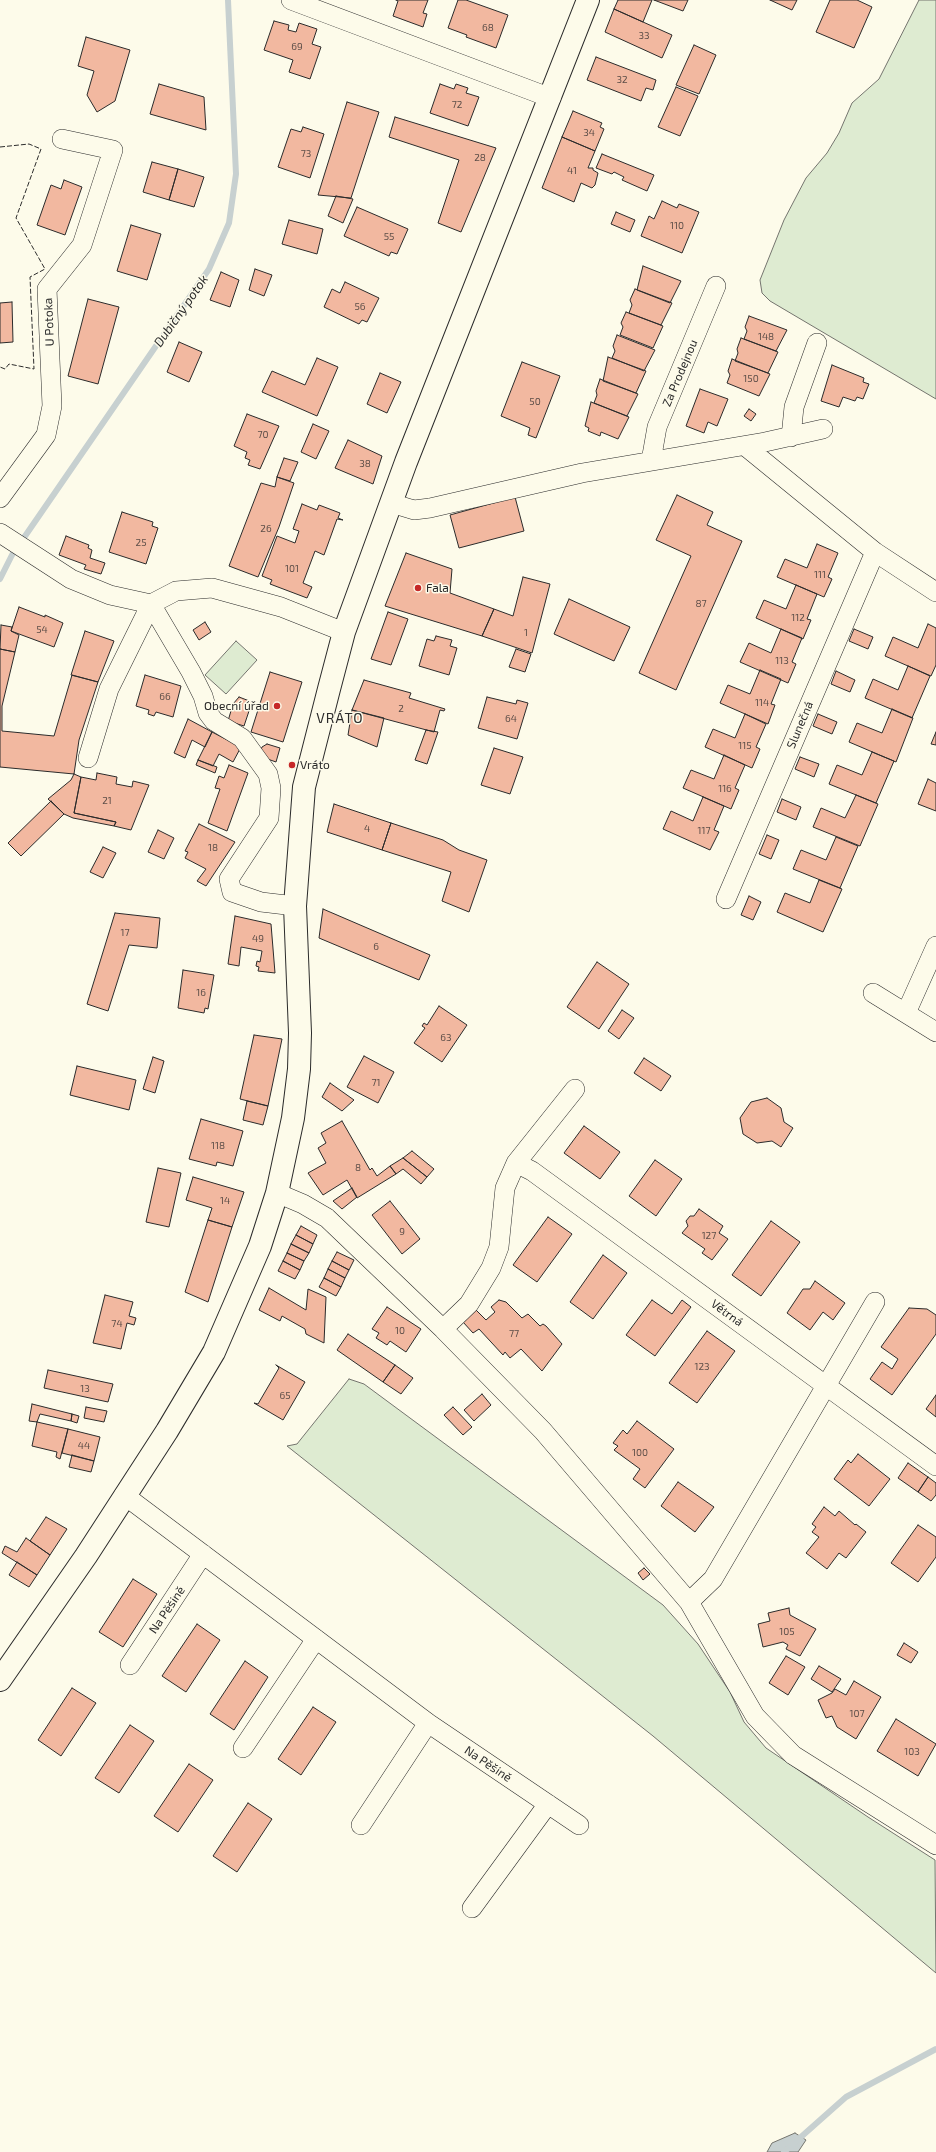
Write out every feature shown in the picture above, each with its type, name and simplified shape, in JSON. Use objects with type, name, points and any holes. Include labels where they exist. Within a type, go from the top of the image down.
[{"type":"main road","points":[[0,1680],[86,1556],[124,1495],[167,1431],[214,1352],[260,1246],[277,1193],[293,1118],[299,1069],[300,1026],[295,906],[304,787],[344,632],[391,503],[484,263],[551,98],[588,0]]},
{"type":"street","points":[[291,0],[551,98]]},
{"type":"street","name":"U Potoka","points":[[0,498],[46,435],[52,406],[47,289],[82,245],[112,150],[62,139]]},
{"type":"street","name":"Za Prodejnou","points":[[651,461],[657,427],[716,286]]},
{"type":"street","points":[[792,430],[794,407],[817,343]]},
{"type":"street","points":[[391,503],[414,510],[430,508],[582,473],[745,446],[792,430],[823,429]]},
{"type":"street","points":[[745,446],[875,552],[936,592]]},
{"type":"street","points":[[4,535],[71,579],[110,595],[151,604],[191,672],[203,696],[208,713],[214,721],[242,738],[268,774],[271,788],[269,818],[229,879],[232,892],[260,902],[295,906]]},
{"type":"street","name":"Slunečná","points":[[726,899],[875,552]]},
{"type":"street","points":[[88,758],[109,689],[151,604],[176,591],[212,588],[281,607],[344,632]]},
{"type":"street","points":[[906,1013],[936,946]]},
{"type":"street","points":[[874,993],[936,1032]]},
{"type":"street","points":[[443,1329],[469,1304],[491,1268],[499,1247],[505,1188],[516,1163],[575,1088]]},
{"type":"street","name":"Větrná","points":[[516,1163],[532,1171],[828,1385],[936,1466]]},
{"type":"street","points":[[277,1193],[303,1204],[328,1218],[443,1329],[543,1431],[689,1602],[756,1716],[793,1755],[936,1845]]},
{"type":"street","points":[[689,1602],[713,1579],[828,1385],[875,1302]]},
{"type":"street","name":"Na Pěšině","points":[[124,1495],[428,1723],[579,1825]]},
{"type":"street","name":"Na Pěšině","points":[[130,1665],[203,1554]]},
{"type":"street","points":[[243,1748],[316,1639]]},
{"type":"street","points":[[361,1825],[428,1723]]},
{"type":"street","points":[[472,1908],[548,1804]]},
{"type":"green space","points":[[919,0],[936,0],[936,399],[770,301],[762,293],[760,280],[784,220],[806,178],[827,153],[839,133],[852,103],[879,79]]},
{"type":"green space","points":[[236,641],[257,660],[226,694],[205,675]]},
{"type":"green space","points":[[349,1379],[364,1384],[663,1605],[698,1644],[730,1692],[744,1722],[766,1748],[935,1860],[936,1973],[653,1736],[287,1446],[297,1444]]},
{"type":"shaded area","points":[[795,2133],[806,2140],[798,2152],[767,2152],[772,2143]]},
{"type":"building","points":[[396,0],[428,0],[423,13],[427,14],[423,27],[393,16],[398,1]]},
{"type":"building","points":[[458,0],[466,0],[508,15],[496,48],[466,37],[467,35],[448,28]]},
{"type":"building","points":[[618,0],[652,0],[643,22],[614,9]]},
{"type":"building","points":[[654,0],[688,0],[683,11]]},
{"type":"building","points":[[770,0],[797,0],[792,10]]},
{"type":"building","points":[[830,0],[857,0],[872,7],[854,48],[816,32]]},
{"type":"building","points":[[614,9],[672,35],[662,58],[605,32]]},
{"type":"building","points":[[274,21],[289,25],[288,30],[296,32],[299,23],[317,29],[312,44],[321,47],[310,79],[289,72],[293,60],[264,50]]},
{"type":"building","points":[[86,37],[130,50],[115,101],[97,112],[87,95],[94,71],[78,66]]},
{"type":"building","points":[[694,45],[716,55],[699,94],[676,85]]},
{"type":"building","points":[[596,57],[656,80],[653,90],[646,88],[641,101],[587,80]]},
{"type":"building","points":[[159,84],[204,97],[206,130],[150,114]]},
{"type":"building","points":[[440,84],[454,89],[456,84],[468,88],[466,93],[479,97],[468,126],[430,113]]},
{"type":"building","points":[[676,87],[698,96],[680,136],[658,127]]},
{"type":"building","points":[[347,102],[379,112],[351,198],[318,195]]},
{"type":"building","points":[[573,111],[602,123],[600,127],[604,129],[595,151],[562,137]]},
{"type":"building","points":[[395,117],[496,148],[461,232],[438,223],[459,160],[389,137]]},
{"type":"building","points":[[303,127],[324,134],[310,178],[278,167],[291,129],[301,132]]},
{"type":"building","points":[[562,137],[595,151],[588,168],[593,168],[593,170],[598,173],[595,185],[592,188],[581,183],[574,202],[542,188]]},
{"type":"building","points":[[602,154],[654,175],[647,191],[622,180],[624,177],[614,172],[612,174],[596,168]]},
{"type":"building","points":[[152,162],[178,169],[169,200],[143,192]]},
{"type":"building","points":[[178,169],[204,177],[194,207],[169,200]]},
{"type":"building","points":[[64,180],[82,187],[65,235],[37,225],[51,185],[61,189]]},
{"type":"building","points":[[336,196],[353,199],[343,223],[328,216]]},
{"type":"building","points":[[662,201],[677,208],[679,204],[699,212],[682,253],[641,236],[649,216],[654,219]]},
{"type":"building","points":[[357,207],[408,229],[397,254],[391,252],[389,256],[344,236]]},
{"type":"building","points":[[616,212],[635,220],[630,232],[611,224]]},
{"type":"building","points":[[289,220],[323,229],[317,254],[282,244]]},
{"type":"building","points":[[131,225],[161,234],[147,280],[117,271]]},
{"type":"building","points":[[643,266],[681,281],[670,303],[637,290]]},
{"type":"building","points":[[255,269],[272,275],[264,296],[249,290]]},
{"type":"building","points":[[221,272],[239,280],[230,307],[210,300]]},
{"type":"building","points":[[345,282],[379,298],[367,322],[362,320],[359,324],[324,307],[332,289],[340,293]]},
{"type":"building","points":[[635,289],[672,303],[661,325],[629,313],[632,305],[630,300]]},
{"type":"building","points":[[88,299],[119,307],[98,384],[68,376]]},
{"type":"building","points":[[12,302],[13,342],[0,343],[0,303]]},
{"type":"building","points":[[626,312],[663,326],[653,348],[620,335],[623,327],[621,323]]},
{"type":"building","points":[[749,316],[787,330],[776,351],[744,339],[747,331],[745,327]]},
{"type":"building","points":[[617,335],[655,350],[644,371],[612,358],[615,351],[613,346]]},
{"type":"building","points":[[741,338],[778,352],[768,373],[735,361]]},
{"type":"building","points":[[179,342],[202,352],[189,382],[167,372]]},
{"type":"building","points":[[608,357],[646,371],[636,393],[603,381]]},
{"type":"building","points":[[317,358],[338,367],[317,416],[262,392],[272,371],[305,385]]},
{"type":"building","points":[[732,359],[770,374],[759,396],[727,383],[730,375],[728,371]]},
{"type":"building","points":[[522,362],[560,376],[536,438],[528,435],[530,428],[501,416]]},
{"type":"building","points":[[832,365],[864,378],[863,382],[869,384],[863,399],[857,397],[855,401],[843,397],[839,407],[821,401]]},
{"type":"building","points":[[380,373],[401,382],[387,413],[367,404]]},
{"type":"building","points":[[600,379],[638,394],[627,416],[594,403]]},
{"type":"building","points":[[700,389],[728,399],[717,426],[708,422],[704,433],[686,426]]},
{"type":"building","points":[[591,402],[629,417],[618,439],[601,432],[600,436],[588,431],[589,428],[585,426]]},
{"type":"building","points":[[749,409],[756,414],[751,421],[744,416]]},
{"type":"building","points":[[247,414],[279,426],[260,469],[248,465],[250,460],[245,458],[247,452],[234,446]]},
{"type":"building","points":[[313,424],[329,431],[316,459],[301,452]]},
{"type":"building","points":[[348,440],[382,456],[373,484],[335,468]]},
{"type":"building","points":[[284,458],[298,462],[290,481],[277,477]]},
{"type":"building","points":[[277,477],[294,483],[279,527],[258,577],[229,566],[261,483],[275,487]]},
{"type":"building","points":[[677,495],[713,512],[707,525],[742,541],[676,690],[639,673],[691,556],[656,540]]},
{"type":"building","points":[[515,497],[524,531],[459,548],[450,515]]},
{"type":"building","points":[[302,504],[317,510],[319,505],[340,513],[338,518],[343,520],[337,519],[324,555],[315,551],[303,583],[312,587],[307,598],[270,584],[272,580],[262,576],[277,536],[295,543],[299,531],[293,529]]},
{"type":"building","points":[[122,512],[153,522],[152,526],[158,528],[146,564],[109,552]]},
{"type":"building","points":[[66,536],[89,545],[88,548],[92,550],[90,558],[105,563],[101,574],[84,569],[86,565],[59,555]]},
{"type":"building","points":[[817,544],[838,553],[828,577],[832,579],[824,597],[777,577],[785,559],[807,568]]},
{"type":"building","points":[[406,553],[452,569],[450,593],[494,609],[482,636],[385,606]]},
{"type":"building","points":[[523,577],[550,584],[532,653],[482,636],[494,609],[513,616]]},
{"type":"building","points":[[796,585],[817,594],[807,619],[811,620],[803,639],[756,618],[764,600],[786,609]]},
{"type":"building","points":[[569,599],[630,627],[614,661],[554,634]]},
{"type":"building","points":[[19,607],[45,617],[45,615],[63,623],[54,647],[11,631]]},
{"type":"building","points":[[388,612],[408,619],[391,665],[371,659]]},
{"type":"building","points":[[205,622],[211,632],[199,640],[193,630]]},
{"type":"building","points":[[928,624],[936,628],[936,665],[931,676],[885,656],[893,637],[918,648]]},
{"type":"building","points":[[1,625],[12,627],[11,631],[19,635],[15,652],[0,649]]},
{"type":"building","points":[[781,629],[802,638],[792,662],[796,664],[788,683],[740,662],[749,643],[771,653]]},
{"type":"building","points":[[854,629],[873,637],[868,649],[849,641]]},
{"type":"building","points":[[85,631],[114,641],[98,682],[71,675]]},
{"type":"building","points":[[436,636],[452,640],[450,646],[457,648],[449,675],[419,666],[427,639],[434,641]]},
{"type":"building","points":[[0,649],[15,652],[2,706],[2,731],[54,736],[72,675],[98,682],[79,740],[74,774],[0,767]]},
{"type":"building","points":[[516,649],[531,654],[525,672],[509,667]]},
{"type":"building","points":[[908,666],[930,676],[912,718],[865,698],[873,679],[898,690]]},
{"type":"building","points":[[760,670],[781,679],[771,704],[775,705],[768,724],[720,703],[728,685],[750,694]]},
{"type":"building","points":[[836,671],[855,680],[850,692],[831,684]]},
{"type":"building","name":"Obecní úřad","points":[[270,672],[302,682],[283,742],[251,732]]},
{"type":"building","points":[[145,675],[181,686],[173,717],[156,712],[154,716],[148,714],[149,710],[136,706]]},
{"type":"building","points":[[364,680],[411,693],[409,698],[445,709],[444,711],[440,710],[434,732],[352,710]]},
{"type":"building","points":[[239,697],[252,702],[244,726],[228,721],[233,704]]},
{"type":"building","points":[[487,697],[516,704],[517,700],[528,703],[517,739],[478,728]]},
{"type":"building","points":[[892,709],[913,718],[896,762],[849,742],[857,723],[882,733]]},
{"type":"building","points":[[352,710],[384,718],[377,747],[348,735]]},
{"type":"building","points":[[745,714],[766,724],[756,747],[760,749],[752,768],[705,747],[713,729],[735,738]]},
{"type":"building","points":[[818,714],[837,722],[832,734],[813,726]]},
{"type":"building","points":[[188,719],[212,732],[205,747],[192,740],[185,758],[174,753]]},
{"type":"building","points":[[426,730],[438,732],[427,764],[415,760]]},
{"type":"building","points":[[212,732],[241,747],[233,762],[219,754],[213,766],[198,760]]},
{"type":"building","points":[[936,732],[936,745],[931,744]]},
{"type":"building","points":[[267,744],[280,748],[276,762],[262,757],[260,752],[262,747]]},
{"type":"building","points":[[494,748],[523,757],[510,794],[481,785]]},
{"type":"building","points":[[872,752],[894,761],[876,803],[829,784],[837,765],[862,775]]},
{"type":"building","points":[[724,755],[745,765],[735,788],[739,790],[731,809],[683,788],[691,770],[714,779]]},
{"type":"building","points":[[800,757],[819,764],[814,777],[795,769]]},
{"type":"building","points":[[198,760],[217,767],[215,773],[196,765]]},
{"type":"building","points":[[229,765],[248,773],[227,831],[208,823],[220,789],[215,788],[219,776],[224,778]]},
{"type":"building","points":[[97,773],[117,777],[116,784],[132,787],[133,781],[149,785],[131,830],[114,826],[116,822],[74,813],[81,777],[96,780]]},
{"type":"building","points":[[74,774],[81,777],[74,813],[116,822],[114,826],[73,818],[64,814],[48,799],[71,780]]},
{"type":"building","points":[[928,779],[936,783],[936,811],[918,804]]},
{"type":"building","points":[[856,795],[878,804],[860,846],[813,827],[821,808],[845,818]]},
{"type":"building","points":[[703,797],[724,806],[714,830],[719,832],[710,850],[663,829],[671,811],[693,821]]},
{"type":"building","points":[[782,799],[801,807],[796,820],[777,812]]},
{"type":"building","points":[[51,801],[64,814],[21,856],[8,843]]},
{"type":"building","points":[[334,804],[391,823],[382,850],[327,832]]},
{"type":"building","points":[[391,823],[443,840],[459,850],[487,860],[469,912],[442,901],[451,872],[382,850]]},
{"type":"building","points":[[199,824],[235,842],[206,886],[197,881],[206,869],[185,858],[188,852],[185,851]]},
{"type":"building","points":[[158,830],[174,838],[164,859],[148,852]]},
{"type":"building","points":[[767,835],[779,840],[771,859],[759,854]]},
{"type":"building","points":[[836,837],[858,846],[840,888],[793,869],[801,850],[826,860]]},
{"type":"building","points":[[103,847],[116,853],[103,878],[90,872]]},
{"type":"building","points":[[819,880],[842,889],[823,932],[777,912],[785,893],[810,903]]},
{"type":"building","points":[[749,896],[761,902],[753,920],[741,915]]},
{"type":"building","points":[[323,909],[430,955],[419,980],[319,938]]},
{"type":"building","points":[[115,913],[160,918],[157,948],[129,945],[108,1011],[87,1004]]},
{"type":"building","points":[[235,916],[271,924],[275,973],[258,971],[259,967],[256,966],[257,961],[260,962],[262,951],[241,947],[239,966],[228,964]]},
{"type":"building","points":[[597,962],[629,984],[599,1029],[567,1007]]},
{"type":"building","points":[[183,970],[214,975],[208,1009],[205,1008],[204,1013],[178,1008]]},
{"type":"building","points":[[439,1006],[467,1025],[442,1062],[414,1043],[425,1028],[422,1026],[424,1023],[427,1025]]},
{"type":"building","points":[[622,1010],[634,1018],[619,1039],[608,1031]]},
{"type":"building","points":[[254,1035],[282,1039],[268,1106],[240,1099]]},
{"type":"building","points":[[364,1056],[394,1072],[378,1103],[347,1087]]},
{"type":"building","points":[[153,1057],[164,1061],[155,1093],[143,1089]]},
{"type":"building","points":[[644,1058],[671,1076],[661,1091],[634,1073]]},
{"type":"building","points":[[77,1066],[136,1080],[129,1110],[70,1095]]},
{"type":"building","points":[[330,1083],[354,1100],[342,1111],[322,1097]]},
{"type":"building","points":[[767,1098],[781,1108],[784,1122],[793,1128],[781,1147],[772,1141],[757,1143],[743,1134],[740,1118],[751,1102]]},
{"type":"building","points":[[247,1101],[268,1106],[263,1125],[243,1120]]},
{"type":"building","points":[[201,1119],[243,1131],[233,1166],[217,1162],[216,1166],[189,1159]]},
{"type":"building","points":[[342,1121],[370,1170],[372,1168],[377,1176],[390,1166],[396,1174],[357,1198],[347,1180],[323,1195],[308,1173],[326,1163],[318,1148],[326,1143],[321,1133]]},
{"type":"building","points":[[584,1126],[620,1152],[600,1179],[564,1153]]},
{"type":"building","points":[[412,1151],[434,1169],[427,1177],[403,1158]]},
{"type":"building","points":[[403,1158],[427,1177],[421,1184],[403,1169],[396,1174],[390,1166]]},
{"type":"building","points":[[655,1160],[682,1179],[656,1216],[629,1196]]},
{"type":"building","points":[[158,1168],[181,1173],[169,1227],[146,1222]]},
{"type":"building","points":[[193,1177],[244,1192],[232,1227],[208,1220],[212,1208],[186,1200]]},
{"type":"building","points":[[352,1188],[357,1197],[342,1209],[333,1201]]},
{"type":"building","points":[[390,1201],[420,1239],[402,1254],[372,1215]]},
{"type":"building","points":[[699,1209],[723,1226],[719,1233],[728,1239],[712,1260],[702,1253],[705,1249],[682,1233],[688,1226],[686,1221],[690,1216],[694,1216]]},
{"type":"building","points":[[548,1217],[572,1234],[537,1282],[513,1265]]},
{"type":"building","points":[[208,1220],[232,1227],[208,1302],[185,1292]]},
{"type":"building","points":[[771,1221],[800,1242],[761,1296],[732,1275]]},
{"type":"building","points":[[301,1226],[317,1235],[313,1244],[296,1235]]},
{"type":"building","points":[[296,1235],[313,1244],[309,1253],[291,1244]]},
{"type":"building","points":[[291,1244],[309,1253],[304,1261],[287,1253]]},
{"type":"building","points":[[337,1252],[354,1260],[349,1270],[332,1261]]},
{"type":"building","points":[[287,1253],[304,1261],[300,1270],[283,1261]]},
{"type":"building","points":[[603,1255],[627,1273],[593,1319],[570,1302]]},
{"type":"building","points":[[283,1261],[300,1270],[295,1279],[278,1271]]},
{"type":"building","points":[[332,1261],[349,1270],[345,1278],[328,1269]]},
{"type":"building","points":[[328,1269],[345,1278],[341,1287],[324,1278]]},
{"type":"building","points":[[324,1278],[341,1287],[336,1296],[319,1287]]},
{"type":"building","points":[[815,1281],[845,1303],[833,1320],[823,1312],[810,1330],[787,1313],[803,1289],[810,1289]]},
{"type":"building","points":[[269,1288],[306,1310],[308,1289],[326,1297],[324,1343],[306,1334],[305,1329],[282,1316],[280,1321],[259,1310]]},
{"type":"building","points":[[105,1295],[133,1302],[129,1316],[136,1318],[134,1325],[127,1323],[121,1349],[93,1343]]},
{"type":"building","points":[[499,1300],[506,1302],[522,1318],[528,1314],[540,1326],[543,1324],[546,1326],[562,1344],[542,1371],[521,1349],[510,1358],[505,1352],[503,1355],[479,1329],[473,1333],[463,1322],[475,1309],[486,1320],[495,1312],[491,1307]]},
{"type":"building","points":[[652,1300],[672,1314],[682,1300],[691,1307],[655,1356],[626,1335]]},
{"type":"building","points":[[387,1307],[421,1329],[406,1352],[390,1341],[387,1345],[376,1338],[379,1333],[372,1329]]},
{"type":"building","points":[[909,1308],[927,1309],[936,1315],[936,1334],[892,1395],[870,1379],[882,1362],[892,1369],[898,1359],[881,1347]]},
{"type":"building","points":[[707,1331],[735,1351],[697,1403],[669,1383]]},
{"type":"building","points":[[348,1334],[395,1365],[383,1382],[337,1350]]},
{"type":"building","points":[[276,1365],[305,1382],[283,1420],[254,1403],[258,1404],[279,1368]]},
{"type":"building","points":[[395,1365],[413,1378],[401,1394],[383,1382]]},
{"type":"building","points":[[48,1370],[113,1384],[108,1402],[44,1388]]},
{"type":"building","points":[[482,1394],[491,1405],[474,1421],[464,1410]]},
{"type":"building","points":[[936,1395],[936,1417],[926,1409]]},
{"type":"building","points":[[32,1404],[72,1414],[71,1421],[40,1414],[37,1422],[29,1421]]},
{"type":"building","points":[[86,1407],[107,1411],[104,1422],[84,1418]]},
{"type":"building","points":[[453,1407],[472,1427],[463,1435],[444,1415]]},
{"type":"building","points":[[72,1414],[79,1416],[77,1423],[71,1421]]},
{"type":"building","points":[[637,1421],[674,1449],[645,1488],[633,1479],[640,1469],[614,1450],[618,1446],[613,1443],[623,1430],[627,1434]]},
{"type":"building","points":[[37,1422],[68,1429],[60,1459],[56,1457],[57,1452],[32,1446]]},
{"type":"building","points":[[68,1429],[100,1437],[94,1461],[62,1453]]},
{"type":"building","points":[[858,1454],[890,1479],[869,1506],[834,1479],[848,1460],[851,1463]]},
{"type":"building","points":[[72,1455],[94,1461],[91,1472],[69,1467]]},
{"type":"building","points":[[908,1463],[928,1477],[918,1492],[898,1478]]},
{"type":"building","points":[[928,1477],[936,1483],[936,1495],[931,1501],[918,1492]]},
{"type":"building","points":[[678,1482],[714,1507],[695,1532],[661,1506]]},
{"type":"building","points":[[824,1507],[835,1516],[839,1511],[855,1525],[856,1524],[866,1532],[846,1558],[839,1553],[827,1569],[806,1553],[819,1537],[812,1532],[816,1527],[812,1524]]},
{"type":"building","points":[[46,1517],[67,1529],[50,1555],[30,1541]]},
{"type":"building","points":[[918,1525],[936,1537],[936,1557],[918,1582],[891,1563]]},
{"type":"building","points":[[26,1538],[50,1555],[37,1575],[2,1553],[5,1546],[17,1552]]},
{"type":"building","points":[[17,1562],[37,1575],[29,1587],[9,1575]]},
{"type":"building","points":[[644,1568],[650,1574],[643,1580],[638,1573]]},
{"type":"building","points":[[133,1579],[157,1594],[123,1647],[99,1632]]},
{"type":"building","points":[[789,1608],[790,1615],[816,1629],[800,1656],[786,1649],[788,1645],[783,1642],[763,1647],[758,1624],[770,1621],[768,1613]]},
{"type":"building","points":[[197,1624],[220,1640],[186,1692],[162,1676]]},
{"type":"building","points":[[904,1643],[918,1652],[911,1663],[897,1655]]},
{"type":"building","points":[[786,1656],[805,1667],[788,1695],[769,1683]]},
{"type":"building","points":[[245,1661],[268,1677],[234,1730],[210,1714]]},
{"type":"building","points":[[819,1666],[841,1679],[832,1692],[811,1679]]},
{"type":"building","points":[[854,1681],[881,1697],[856,1739],[837,1727],[832,1716],[826,1718],[818,1700],[832,1693],[835,1689],[846,1695]]},
{"type":"building","points":[[72,1688],[96,1703],[61,1756],[38,1740]]},
{"type":"building","points":[[313,1707],[336,1722],[301,1775],[278,1759]]},
{"type":"building","points":[[896,1719],[936,1744],[918,1776],[877,1751]]},
{"type":"building","points":[[130,1725],[154,1741],[119,1793],[95,1778]]},
{"type":"building","points":[[189,1764],[213,1780],[178,1832],[154,1816]]},
{"type":"building","points":[[248,1803],[272,1819],[237,1872],[213,1856]]},
{"type":"waterway","name":"Dubičný potok","points":[[0,579],[12,555],[209,269],[229,223],[236,174],[228,0]]},
{"type":"waterway","points":[[784,2152],[846,2097],[936,2049]]},
{"type":"fence","points":[[0,147],[29,144],[41,149],[16,218],[45,269],[30,277],[34,369],[9,364],[5,369],[0,367]]},
{"type":"place","name":"Fala","points":[[418,588]]},
{"type":"place","name":"Obecní úřad","points":[[277,706]]},
{"type":"place","name":"Vráto","points":[[292,765]]},
{"type":"district","name":"VRÁTO","points":[[340,718]]}]
